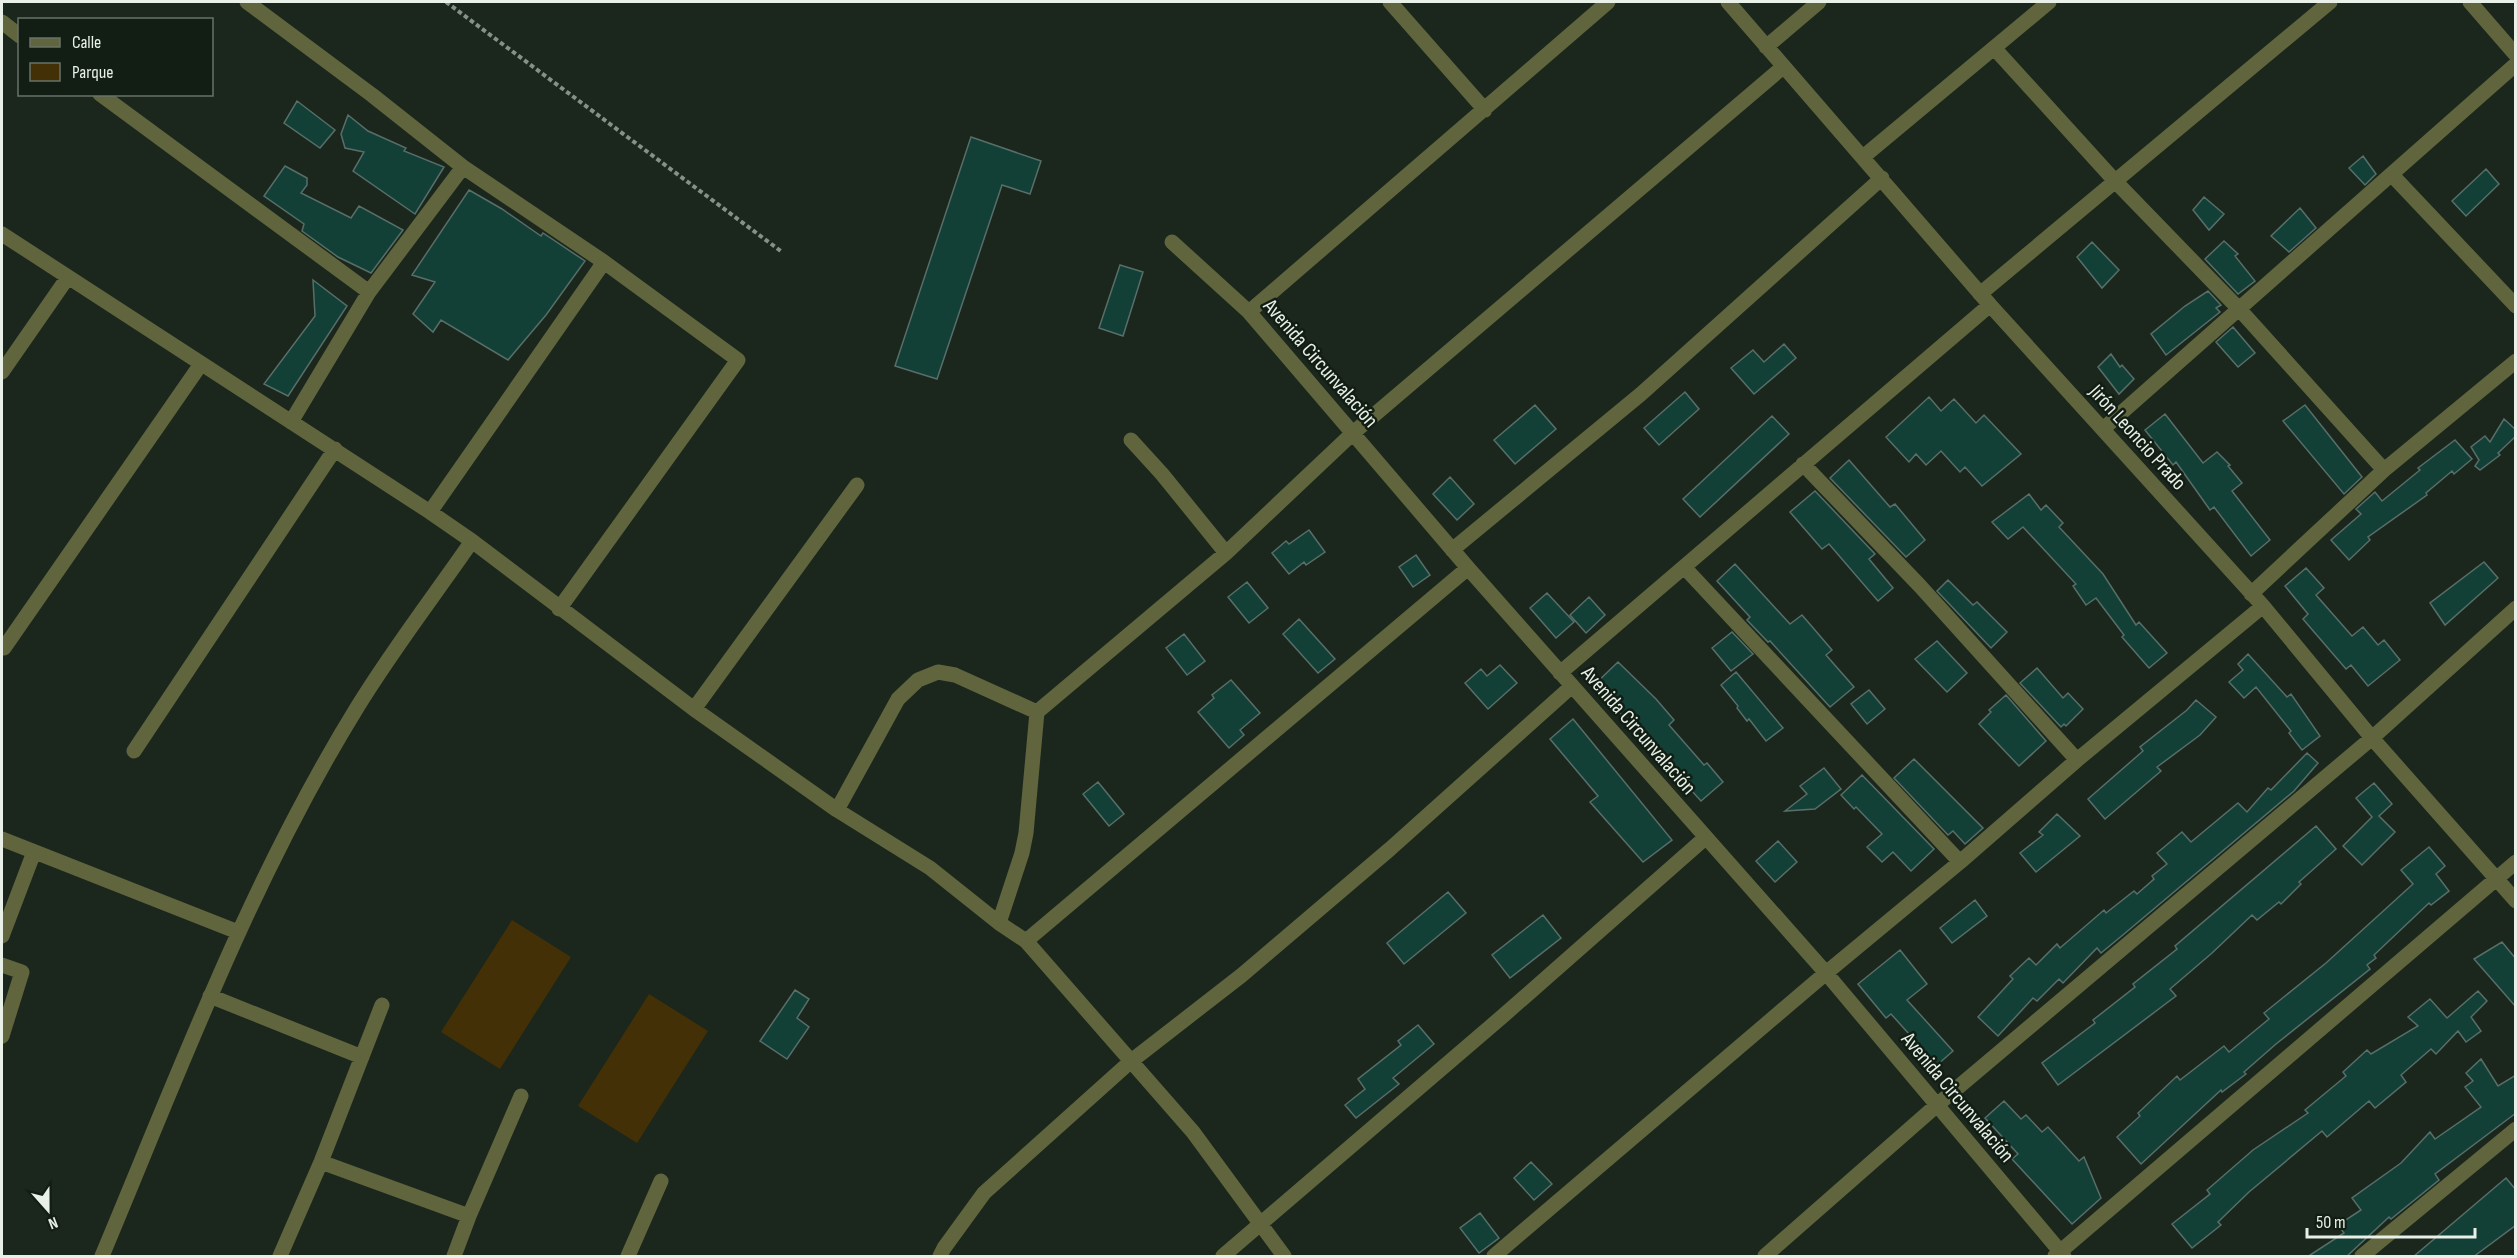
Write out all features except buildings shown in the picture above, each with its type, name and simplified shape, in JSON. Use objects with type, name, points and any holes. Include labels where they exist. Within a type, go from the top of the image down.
[{"type":"street","points":[[247,2],[463,166],[604,262],[738,360],[559,609]]},
{"type":"street","points":[[1390,2],[1485,110]]},
{"type":"street","points":[[1249,312],[1608,2]]},
{"type":"street","name":"Jirón Leoncio Prado","points":[[1728,2],[1985,299],[2263,606],[2372,738],[2516,902]]},
{"type":"street","points":[[1766,47],[1819,2]]},
{"type":"street","points":[[1863,157],[2049,2]]},
{"type":"street","points":[[1560,673],[1803,464],[2115,181],[2330,2]]},
{"type":"street","points":[[2470,2],[2516,55]]},
{"type":"street","points":[[2,22],[18,34]]},
{"type":"street","points":[[1995,49],[2115,181],[2240,310],[2384,470]]},
{"type":"street","points":[[2103,429],[2516,64]]},
{"type":"street","points":[[999,923],[1022,853],[1026,832],[1037,712],[1226,553],[1353,433],[1783,66]]},
{"type":"street","points":[[103,96],[369,292]]},
{"type":"street","points":[[291,422],[369,292],[463,166]]},
{"type":"street","points":[[2392,175],[2516,306]]},
{"type":"street","points":[[1452,550],[1641,394],[1882,178]]},
{"type":"street","points":[[2,234],[430,512],[472,541],[694,709],[837,810],[930,868],[999,923],[1026,941],[1193,1132],[1284,1257]]},
{"type":"street","name":"Avenida Circunvalación","points":[[1172,242],[1249,312],[1467,568],[1826,973],[2060,1255]]},
{"type":"street","points":[[430,512],[604,262]]},
{"type":"street","points":[[2,372],[68,277]]},
{"type":"street","points":[[2251,594],[2384,470],[2516,361]]},
{"type":"street","points":[[2,646],[4,648],[201,364]]},
{"type":"street","points":[[1131,441],[1162,474],[1226,553]]},
{"type":"street","points":[[134,751],[335,449]]},
{"type":"street","points":[[1803,464],[1920,586],[2077,760]]},
{"type":"street","points":[[694,709],[857,485]]},
{"type":"street","points":[[102,1257],[238,932],[300,808],[359,705],[472,541]]},
{"type":"street","points":[[1684,567],[1960,862]]},
{"type":"street","points":[[1026,941],[1467,568]]},
{"type":"street","points":[[1494,1257],[2077,760],[2263,606]]},
{"type":"street","points":[[1765,1257],[1937,1105],[2372,738],[2516,608]]},
{"type":"street","points":[[837,810],[898,699],[918,680],[939,672],[955,675],[1037,712]]},
{"type":"street","points":[[940,1257],[944,1248],[984,1193],[1130,1062],[1251,967],[1390,849],[1572,686]]},
{"type":"street","points":[[2,838],[238,932]]},
{"type":"street","points":[[1223,1257],[1705,838]]},
{"type":"street","points":[[2,936],[34,852]]},
{"type":"street","points":[[2060,1255],[2516,861]]},
{"type":"street","points":[[2,965],[22,972],[2,1036]]},
{"type":"street","points":[[210,996],[362,1057]]},
{"type":"street","points":[[280,1257],[321,1162],[382,1005]]},
{"type":"street","points":[[454,1257],[469,1216],[521,1096]]},
{"type":"street","points":[[2362,1257],[2516,1129]]},
{"type":"street","points":[[321,1162],[469,1216]]},
{"type":"street","points":[[628,1257],[661,1181]]},
{"type":"path","points":[[446,2],[782,252]]},
{"type":"green space","points":[[512,920],[571,957],[500,1069],[441,1032]]},
{"type":"green space","points":[[649,994],[708,1031],[637,1143],[578,1106]]}]
